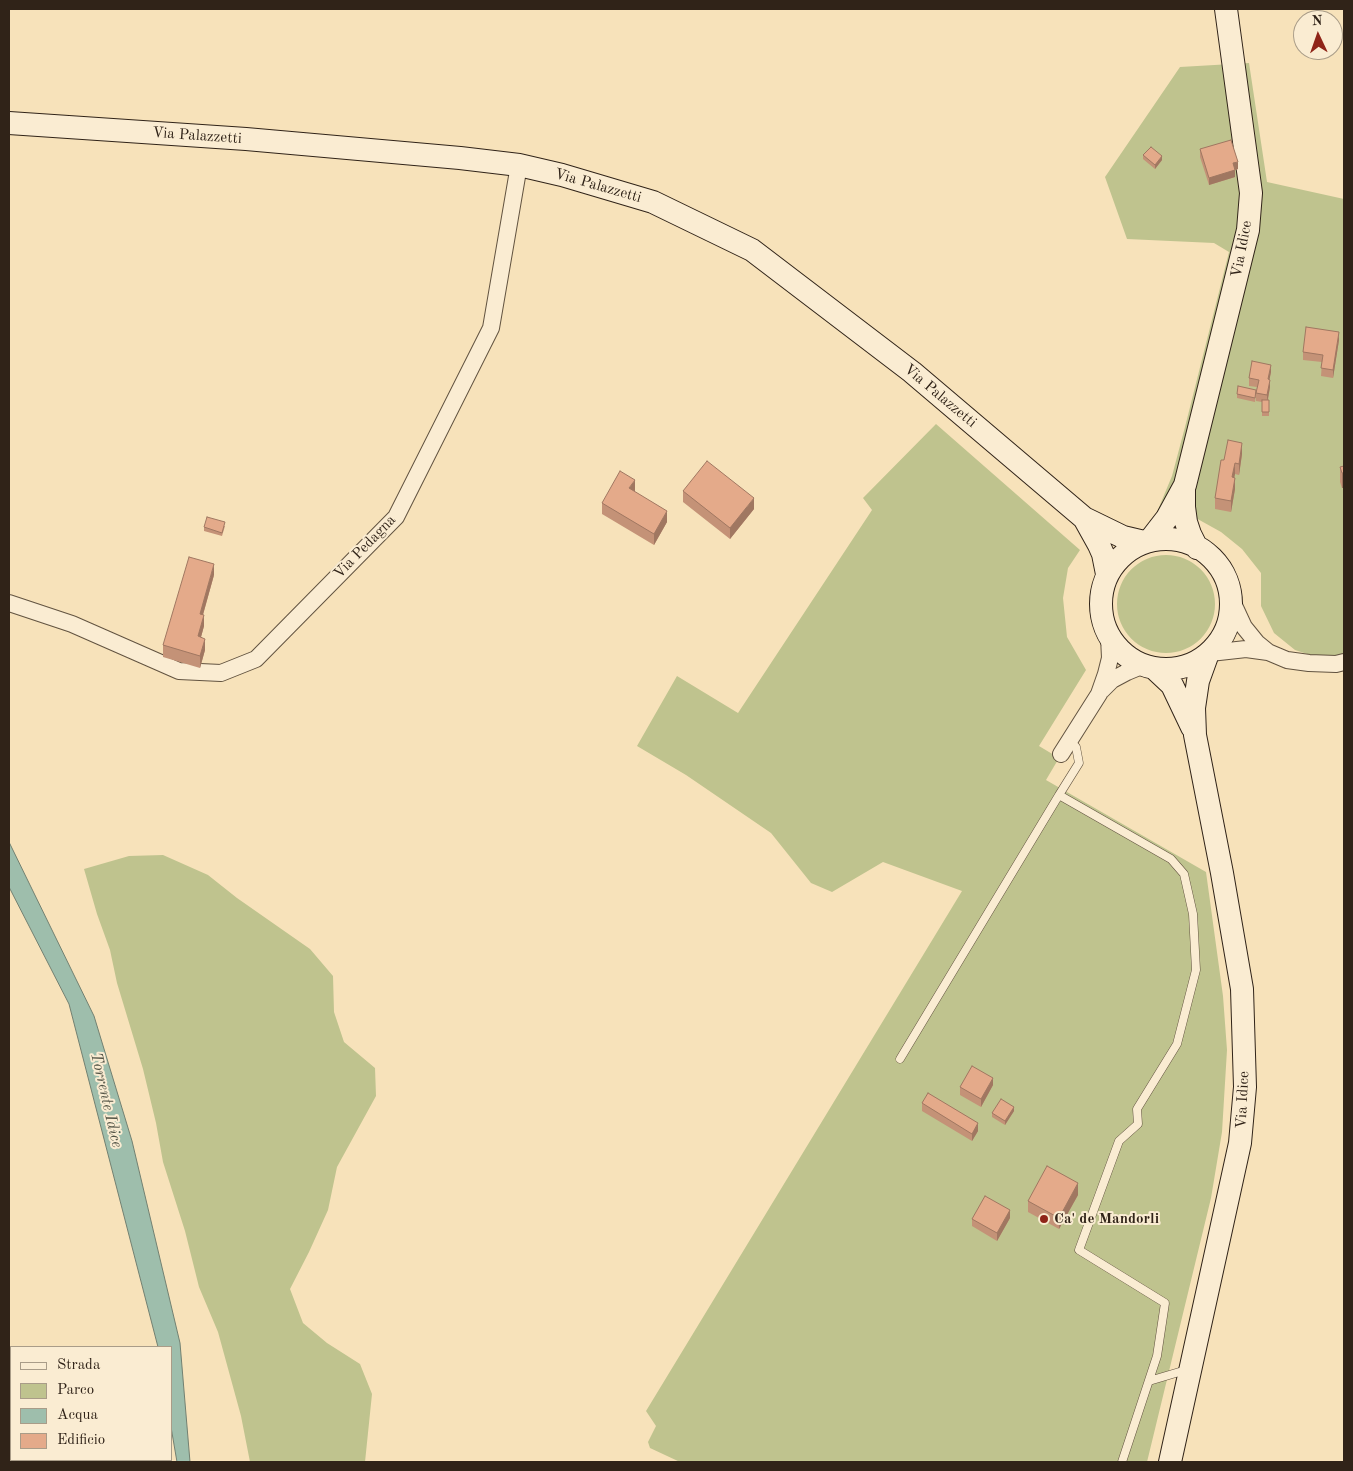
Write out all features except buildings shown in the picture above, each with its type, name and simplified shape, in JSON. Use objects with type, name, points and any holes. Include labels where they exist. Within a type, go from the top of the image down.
[{"type":"main road","name":"Via Idice","points":[[1197,548],[1186,522],[1184,507],[1185,486],[1248,230],[1251,193],[1226,9]]},
{"type":"main road","name":"Via Palazzetti","points":[[9,123],[246,139],[519,165],[562,175],[653,202],[752,250],[912,372],[1084,518],[1123,537],[1147,541]]},
{"type":"main road","name":"Via Idice","points":[[1185,486],[1168,518],[1147,541],[1126,552],[1109,570],[1101,592],[1101,616],[1118,652],[1150,667],[1172,685],[1195,735]]},
{"type":"main road","name":"Via Palazzetti","points":[[1084,518],[1103,554],[1108,574]]},
{"type":"main road","name":"Via Idice","points":[[1147,541],[1178,539],[1197,548],[1213,559],[1227,578],[1232,601],[1226,630],[1209,654],[1198,681],[1194,708],[1195,735],[1242,989],[1245,1087],[1240,1144],[1170,1462]]},
{"type":"main road","points":[[1150,667],[1188,666],[1209,654]]},
{"type":"street","name":"Via Pedagna","points":[[9,603],[72,624],[179,671],[221,673],[256,659],[396,517],[491,328],[519,165]]},
{"type":"street","points":[[1232,601],[1244,627],[1257,643],[1268,652]]},
{"type":"street","points":[[1065,748],[1098,694],[1110,658],[1110,637]]},
{"type":"street","points":[[1209,654],[1246,649],[1268,652],[1287,660],[1309,663],[1336,664],[1344,662]]},
{"type":"street","points":[[1098,694],[1112,680],[1127,672],[1150,667]]},
{"type":"lane","points":[[900,1059],[1079,763],[1076,748],[1065,748]]},
{"type":"lane","points":[[1059,795],[1171,859],[1184,874],[1193,914],[1196,970],[1177,1044],[1137,1109],[1138,1124],[1119,1141],[1079,1250],[1165,1304],[1157,1356],[1122,1462]]},
{"type":"lane","points":[[1149,1381],[1190,1369]]},
{"type":"green space","points":[[1249,63],[1267,182],[1344,199],[1344,666],[1295,650],[1274,633],[1261,606],[1261,573],[1242,549],[1221,532],[1194,517],[1157,512],[1172,476],[1229,252],[1214,243],[1127,239],[1105,177],[1180,67]]},
{"type":"green space","points":[[936,424],[1080,550],[1068,568],[1063,598],[1067,637],[1086,670],[1039,746],[1059,758],[1046,780],[1206,872],[1223,996],[1227,1050],[1222,1132],[1211,1198],[1147,1462],[680,1462],[650,1448],[648,1442],[656,1426],[646,1411],[962,891],[883,862],[832,892],[811,883],[771,833],[686,775],[637,746],[677,676],[738,713],[872,510],[863,498]]},
{"type":"green space","points":[[1166,555],[1185,559],[1200,570],[1211,585],[1215,604],[1211,623],[1200,638],[1185,649],[1166,653],[1147,649],[1132,638],[1121,623],[1117,604],[1121,585],[1132,570],[1147,559]]},
{"type":"green space","points":[[163,855],[208,875],[237,898],[310,949],[333,976],[334,1012],[344,1042],[375,1068],[376,1096],[337,1167],[328,1210],[290,1289],[303,1323],[327,1343],[360,1364],[372,1394],[365,1462],[250,1462],[241,1416],[218,1332],[199,1287],[185,1231],[163,1162],[143,1069],[117,983],[110,950],[84,869],[129,856]]},
{"type":"water","name":"Torrente Idice","points":[[9,842],[94,1016],[132,1141],[180,1343],[190,1462],[177,1462],[172,1433],[172,1346],[158,1346],[69,1004],[9,887]]},
{"type":"place","name":"Ca' de Mandorli","points":[[1044,1219]]}]
